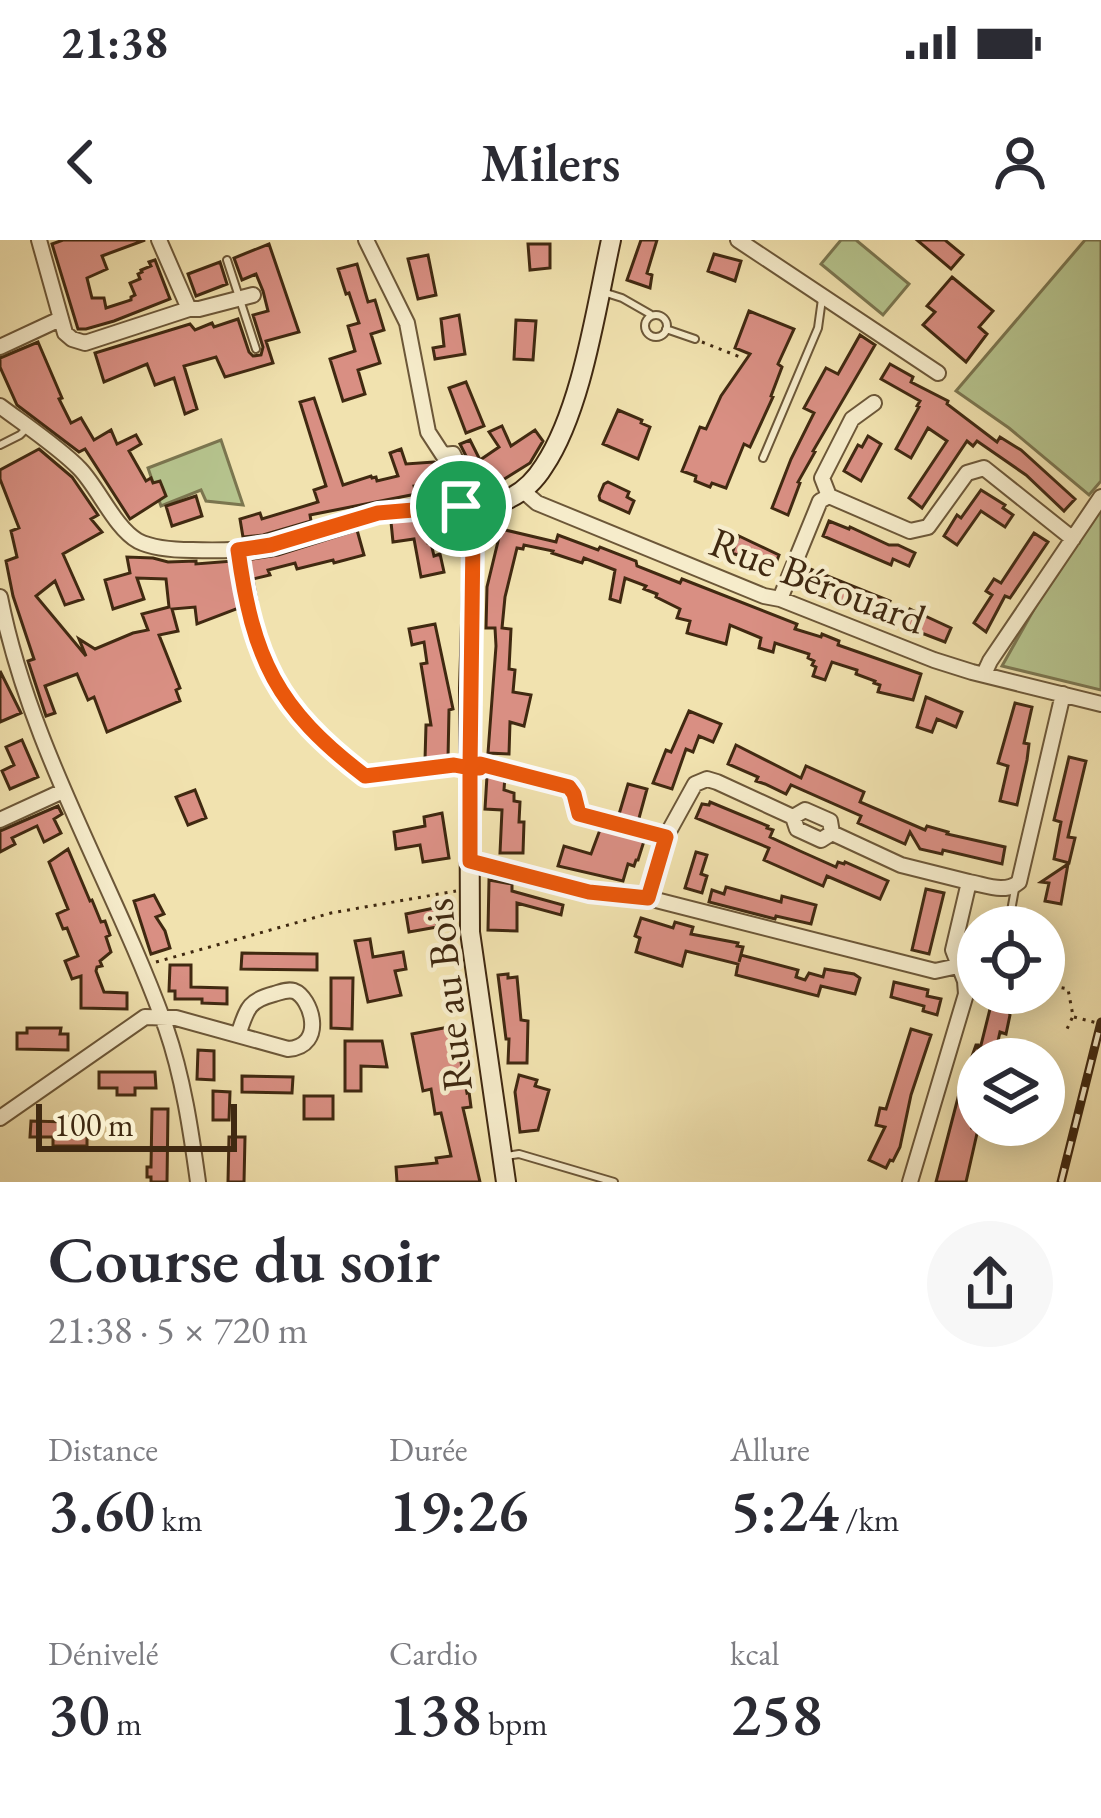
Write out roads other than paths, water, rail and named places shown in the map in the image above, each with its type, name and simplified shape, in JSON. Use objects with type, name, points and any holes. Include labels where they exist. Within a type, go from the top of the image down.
[{"type":"main road","points":[[482,514],[523,490],[542,470],[565,427],[611,240]]},
{"type":"main road","name":"Rue au Bois","points":[[482,514],[473,537],[472,946],[506,1182]]},
{"type":"street","points":[[38,240],[65,333],[85,343],[189,308],[247,296]]},
{"type":"street","points":[[159,240],[189,308]]},
{"type":"street","points":[[366,240],[407,323],[428,432],[443,455],[453,454],[482,514]]},
{"type":"street","points":[[745,242],[938,373]]},
{"type":"street","points":[[0,347],[60,319]]},
{"type":"street","points":[[874,404],[852,419],[822,478],[829,496],[910,532],[920,531],[928,527],[967,473],[984,468],[1073,539]]},
{"type":"street","points":[[1,406],[80,469],[136,540],[176,549],[238,550],[271,545],[378,513],[449,505],[482,514]]},
{"type":"street","name":"Rue Bérouard","points":[[523,490],[537,503],[934,660],[1101,704]]},
{"type":"street","points":[[780,599],[820,501],[829,496]]},
{"type":"street","points":[[984,674],[1101,497]]},
{"type":"street","points":[[0,597],[20,682],[161,1016],[183,1091],[198,1182]]},
{"type":"street","points":[[648,898],[666,837],[689,790],[703,780],[793,817],[805,810],[830,821],[832,833],[901,865],[1004,889],[1015,886],[1022,877],[1063,694]]},
{"type":"street","points":[[0,820],[63,791]]},
{"type":"street","points":[[470,861],[589,892],[648,898],[935,971],[957,966]]},
{"type":"street","points":[[963,906],[969,882]]},
{"type":"street","points":[[957,928],[953,944],[957,964]]},
{"type":"street","points":[[0,1118],[146,1017],[161,1016],[289,1049],[302,1047],[312,1030],[304,999],[289,990],[256,999],[238,1035]]},
{"type":"street","points":[[910,1182],[961,1014]]},
{"type":"lane","points":[[227,260],[247,296],[256,349]]},
{"type":"lane","points":[[599,291],[659,315],[666,329]]},
{"type":"lane","points":[[763,458],[818,328],[823,296]]},
{"type":"lane","points":[[652,315],[645,323],[648,334],[659,336],[666,329]]},
{"type":"lane","points":[[666,329],[695,339]]},
{"type":"lane","points":[[0,445],[27,428]]},
{"type":"lane","points":[[1012,906],[1015,886]]},
{"type":"lane","points":[[502,1156],[519,1154],[614,1182]]},
{"type":"railway","points":[[1061,1182],[1101,1022]]}]
